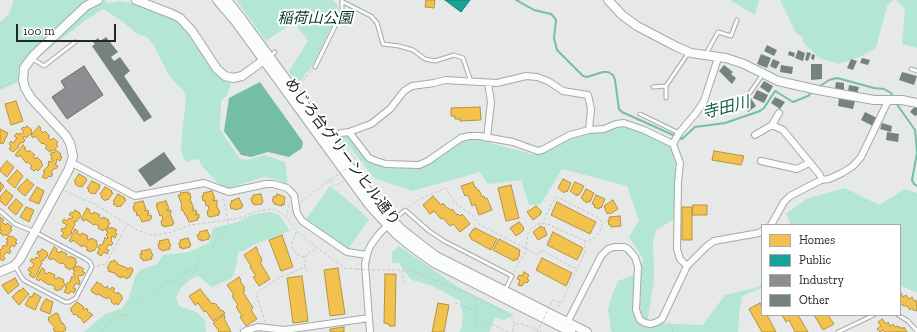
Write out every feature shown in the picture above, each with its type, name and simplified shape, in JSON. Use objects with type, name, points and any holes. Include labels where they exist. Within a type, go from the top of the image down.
[{"type":"street","points":[[0,272],[14,266],[20,259],[72,163],[73,156],[70,142],[66,136],[28,94],[23,80],[24,68],[31,58],[86,6],[98,0]]},
{"type":"street","points":[[136,0],[180,18],[192,31],[217,69],[225,76],[233,78],[242,76],[269,56]]},
{"type":"street","name":"めじろ台グリーンヒル通り","points":[[217,0],[269,56]]},
{"type":"street","name":"めじろ台グリーンヒル通り","points":[[227,0],[269,56],[369,205],[390,223],[436,256],[503,294],[568,328],[587,332]]},
{"type":"street","points":[[608,0],[629,21],[689,52],[718,58],[726,58],[744,64],[778,80],[813,89],[874,100],[893,100],[917,103]]},
{"type":"street","points":[[687,266],[680,259],[677,249],[678,183],[680,163],[674,142],[704,101],[718,58]]},
{"type":"street","points":[[327,141],[341,133],[350,132],[371,124],[390,109],[404,91],[412,86],[445,80],[497,83],[526,76],[537,77],[548,81],[563,91],[588,95],[591,109],[589,130]]},
{"type":"street","points":[[487,138],[492,102],[488,83]]},
{"type":"street","points":[[772,224],[784,202],[790,196],[821,180],[828,179],[842,173],[853,166],[861,157],[893,100]]},
{"type":"street","points":[[755,134],[772,125],[779,113]]},
{"type":"street","points":[[350,132],[369,158],[386,164],[419,165],[428,161],[461,138],[469,136],[478,136],[513,142],[538,151],[570,135],[589,130],[604,129],[616,124],[624,123],[674,142]]},
{"type":"street","points":[[772,125],[783,130],[820,175],[821,180]]},
{"type":"street","points":[[761,161],[797,169],[810,163]]},
{"type":"street","points":[[72,163],[135,196],[198,183],[209,184],[226,192],[233,192],[262,184],[287,188],[294,195],[297,213],[302,222],[347,252],[367,255]]},
{"type":"street","points":[[370,332],[365,264],[367,255],[375,238],[390,223]]},
{"type":"street","points":[[568,328],[601,256],[608,249],[614,246],[628,249],[635,256],[638,262],[636,310],[640,320],[651,324],[662,318],[687,266],[700,251],[714,241],[761,232]]},
{"type":"street","points":[[244,332],[253,328],[285,330],[369,318]]},
{"type":"lane","points":[[315,67],[342,12],[342,1],[371,16],[377,23],[383,44],[394,44],[413,50],[425,59],[435,61],[454,55],[462,58],[471,82]]},
{"type":"lane","points":[[706,56],[718,32],[732,36],[737,20]]},
{"type":"lane","points":[[31,58],[44,66],[75,42]]},
{"type":"lane","points":[[666,98],[666,86],[689,52]]},
{"type":"lane","points":[[911,69],[917,71]]},
{"type":"lane","points":[[738,102],[747,97],[763,74]]},
{"type":"lane","points":[[653,87],[666,86]]},
{"type":"lane","points":[[640,114],[679,134]]},
{"type":"lane","points":[[390,223],[405,210],[428,231],[444,241],[512,276],[503,294]]},
{"type":"lane","points":[[0,211],[15,224],[35,232],[84,258],[90,262],[92,267],[76,298],[65,302],[25,281],[14,266]]},
{"type":"lane","points":[[838,332],[872,316]]},
{"type":"lane","points":[[900,316],[908,321],[917,331]]},
{"type":"path","points":[[299,87],[315,67]]},
{"type":"path","points":[[0,88],[16,81],[23,80]]},
{"type":"path","points":[[299,203],[357,161],[348,149],[346,151]]},
{"type":"path","points":[[330,180],[335,186],[343,181]]},
{"type":"path","points":[[59,188],[96,205],[127,225],[143,232],[155,235],[172,232],[190,225],[244,217],[254,212],[272,209],[280,212],[286,217],[297,232],[344,268],[412,271],[475,297],[509,315],[515,324],[513,326],[514,332]]},
{"type":"path","points":[[405,210],[418,200],[446,188],[454,202],[473,216],[479,224],[538,255],[540,250],[577,269]]},
{"type":"path","points":[[102,332],[117,316],[129,314],[138,303],[168,282],[178,279],[188,270],[195,270],[199,260],[206,256],[216,241],[221,239],[226,229],[228,220],[221,190]]},
{"type":"path","points":[[512,276],[525,252],[528,234],[531,229],[542,223],[555,198],[557,197],[597,217],[602,227],[600,231],[590,240],[585,242],[542,223]]},
{"type":"path","points":[[286,217],[288,205],[292,203]]},
{"type":"path","points":[[92,267],[106,264],[127,225]]},
{"type":"path","points":[[297,232],[292,243],[292,248],[298,255],[306,258]]},
{"type":"path","points":[[557,311],[585,252],[585,242]]},
{"type":"path","points":[[308,273],[305,267],[306,258],[310,251],[317,248]]},
{"type":"path","points":[[268,328],[256,294],[275,280],[305,267]]},
{"type":"path","points":[[402,270],[403,280],[406,284]]},
{"type":"path","points":[[475,297],[478,312],[475,332]]},
{"type":"path","points":[[537,331],[553,300],[561,303]]},
{"type":"path","points":[[455,304],[458,303],[478,312]]},
{"type":"path","points":[[664,313],[673,330],[672,332]]},
{"type":"path","points":[[477,324],[488,323],[508,332]]},
{"type":"path","points":[[515,324],[523,324],[541,332]]},
{"type":"green space","points":[[14,0],[105,0],[107,4],[119,1],[132,3],[176,19],[185,26],[230,81],[231,85],[227,95],[221,101],[220,129],[223,134],[240,159],[247,160],[264,155],[285,162],[288,185],[278,180],[263,177],[230,188],[223,186],[216,181],[203,167],[199,160],[195,159],[188,162],[183,158],[181,147],[186,96],[183,90],[170,77],[153,44],[147,37],[136,33],[122,21],[103,9],[86,20],[46,51],[40,44],[23,61],[18,70],[18,82],[0,90],[0,22],[9,14]]},
{"type":"green space","name":"稲荷山公園","points":[[236,0],[332,0],[337,4],[339,12],[313,65],[298,84],[289,71],[308,41],[294,22],[266,41]]},
{"type":"green space","points":[[759,0],[755,15],[731,1]]},
{"type":"green space","points":[[780,0],[893,0],[887,6],[876,48],[862,56],[839,64],[819,58],[803,42],[803,38],[796,33]]},
{"type":"green space","points":[[896,0],[917,0],[917,48],[902,44],[905,9]]},
{"type":"green space","points":[[619,126],[645,133],[670,145],[676,164],[674,219],[656,230],[653,241],[654,280],[647,323],[703,325],[725,295],[758,287],[761,285],[761,288],[742,296],[738,332],[611,331],[608,310],[618,281],[632,276],[644,260],[629,237],[639,220],[627,186],[562,169],[541,204],[529,205],[521,180],[488,184],[480,172],[412,191],[374,178],[349,146],[345,148],[341,141],[341,136],[348,136],[364,156],[374,164],[386,167],[421,167],[453,146],[468,139],[475,139],[539,155],[568,138],[587,132]]},
{"type":"green space","points":[[330,186],[369,220],[348,249],[306,219]]},
{"type":"green space","points":[[845,188],[879,205],[905,189],[917,193],[917,293],[901,286],[901,224],[791,224],[786,214],[806,199]]},
{"type":"green space","points":[[271,212],[279,215],[290,231],[253,245],[243,251],[238,251],[237,263],[232,278],[212,287],[198,276],[191,279],[181,288],[176,298],[179,306],[196,312],[205,320],[206,332],[84,332],[104,315],[122,308],[129,298],[135,277],[140,270],[157,264],[163,255],[189,252],[209,243],[213,228],[235,223],[254,214]]},
{"type":"green space","points":[[399,246],[458,287],[514,315],[504,320],[495,318],[489,332],[459,332],[462,326],[463,316],[460,301],[433,286],[412,280],[399,263],[392,263],[392,252]]},
{"type":"shaded area","points":[[260,82],[303,142],[302,148],[289,157],[268,152],[251,157],[241,155],[224,131],[229,98]]},
{"type":"building: Homes","points":[[426,0],[435,0],[434,8],[425,7]]},
{"type":"building: Homes","points":[[16,101],[23,121],[11,125],[5,104]]},
{"type":"building: Homes","points":[[480,107],[481,120],[460,121],[460,119],[455,119],[455,116],[451,116],[451,108]]},
{"type":"building: Homes","points":[[27,126],[32,130],[32,133],[26,138],[24,136],[23,138],[25,140],[23,143],[22,142],[13,152],[9,149],[11,146],[9,144],[11,141],[13,143],[17,138],[14,136],[17,133],[19,135],[20,133],[22,134],[24,132],[21,129],[23,127],[25,128]]},
{"type":"building: Homes","points":[[39,126],[43,133],[45,131],[50,136],[48,137],[51,140],[53,138],[58,142],[56,144],[58,146],[53,151],[51,150],[50,152],[45,148],[47,146],[43,143],[42,144],[35,136],[33,138],[31,135]]},
{"type":"building: Homes","points":[[0,129],[8,133],[3,144],[0,143]]},
{"type":"building: Homes","points":[[23,145],[26,148],[24,149],[28,152],[29,150],[35,155],[33,157],[36,159],[37,157],[42,162],[41,163],[43,165],[38,171],[36,169],[34,171],[30,168],[32,166],[28,162],[26,163],[20,155],[18,157],[15,155]]},
{"type":"building: Homes","points":[[56,150],[62,157],[60,161],[57,159],[55,164],[58,166],[56,169],[54,168],[51,173],[53,174],[51,177],[49,176],[46,179],[42,177],[45,172],[43,171],[49,165],[49,161],[52,162],[52,156],[50,155]]},
{"type":"building: Homes","points":[[714,151],[744,156],[741,165],[712,160]]},
{"type":"building: Homes","points":[[7,161],[14,167],[7,177],[0,171],[0,169]]},
{"type":"building: Homes","points":[[17,170],[23,176],[15,188],[7,181]]},
{"type":"building: Homes","points":[[79,174],[87,180],[82,187],[75,184],[76,182],[74,181]]},
{"type":"building: Homes","points":[[27,179],[34,185],[25,196],[17,189]]},
{"type":"building: Homes","points":[[563,179],[571,183],[567,192],[565,191],[564,193],[558,188]]},
{"type":"building: Homes","points":[[92,181],[100,185],[95,194],[88,191],[89,189],[87,188]]},
{"type":"building: Homes","points":[[0,182],[4,186],[0,192]]},
{"type":"building: Homes","points":[[473,182],[475,188],[476,187],[478,191],[479,190],[482,197],[484,196],[485,199],[487,198],[492,210],[479,215],[475,204],[472,206],[468,195],[465,196],[461,186]]},
{"type":"building: Homes","points":[[575,182],[584,186],[577,196],[570,191]]},
{"type":"building: Homes","points":[[511,185],[519,218],[506,221],[498,188]]},
{"type":"building: Homes","points":[[37,187],[44,191],[39,204],[29,200]]},
{"type":"building: Homes","points":[[105,187],[113,193],[108,200],[106,199],[105,201],[100,194]]},
{"type":"building: Homes","points":[[586,189],[594,193],[590,202],[588,201],[587,203],[581,198]]},
{"type":"building: Homes","points":[[6,190],[13,196],[6,206],[0,201],[0,197]]},
{"type":"building: Homes","points":[[212,191],[215,199],[213,199],[213,201],[217,200],[217,208],[220,213],[218,213],[219,215],[210,217],[208,216],[207,211],[209,210],[208,205],[206,206],[205,200],[203,201],[202,196],[204,195],[203,193]]},
{"type":"building: Homes","points":[[188,192],[188,194],[190,193],[190,199],[194,209],[192,209],[193,211],[196,210],[197,213],[195,215],[199,214],[199,218],[197,218],[198,220],[189,222],[183,210],[182,211],[182,205],[178,195],[181,195],[180,193]]},
{"type":"building: Homes","points":[[118,194],[126,200],[120,207],[113,204],[115,202],[113,201]]},
{"type":"building: Homes","points":[[261,194],[262,204],[254,205],[251,198],[253,195]]},
{"type":"building: Homes","points":[[277,194],[285,197],[284,205],[274,204],[272,201],[274,196],[276,197]]},
{"type":"building: Homes","points":[[596,195],[605,199],[601,208],[600,207],[599,209],[594,207],[595,205],[592,204]]},
{"type":"building: Homes","points":[[433,196],[441,205],[443,203],[447,208],[452,209],[457,215],[458,214],[460,216],[462,214],[470,224],[460,232],[453,224],[450,226],[443,218],[441,219],[434,211],[430,214],[423,205]]},
{"type":"building: Homes","points":[[239,198],[243,206],[241,206],[242,208],[234,210],[233,208],[231,209],[231,201]]},
{"type":"building: Homes","points":[[16,199],[23,205],[16,215],[8,208]]},
{"type":"building: Homes","points":[[613,200],[618,209],[610,214],[607,214],[604,206]]},
{"type":"building: Homes","points":[[143,201],[146,209],[145,211],[148,210],[148,216],[151,215],[152,218],[142,222],[139,215],[137,216],[136,211],[134,211],[133,206],[135,205],[134,203]]},
{"type":"building: Homes","points":[[166,201],[169,209],[167,209],[167,211],[171,210],[170,214],[174,223],[173,225],[164,227],[163,225],[162,226],[161,221],[163,220],[162,215],[160,216],[156,205],[158,205],[157,203]]},
{"type":"building: Homes","points":[[557,202],[596,222],[590,234],[551,215]]},
{"type":"building: Homes","points":[[693,205],[707,205],[707,215],[692,215]]},
{"type":"building: Homes","points":[[536,206],[542,212],[533,220],[527,212]]},
{"type":"building: Homes","points":[[26,207],[34,210],[29,222],[20,217]]},
{"type":"building: Homes","points":[[682,207],[692,207],[692,240],[682,240]]},
{"type":"building: Homes","points":[[87,208],[90,210],[89,212],[93,214],[94,212],[100,215],[99,217],[102,219],[103,217],[109,220],[108,222],[110,223],[106,230],[104,229],[103,231],[98,228],[99,226],[94,225],[85,219],[84,221],[81,219]]},
{"type":"building: Homes","points":[[75,210],[80,213],[81,216],[76,222],[74,221],[75,224],[71,232],[72,233],[66,239],[61,236],[64,233],[61,231],[62,228],[64,229],[67,225],[62,222],[64,219],[67,221],[69,218],[71,219],[73,217],[69,215]]},
{"type":"building: Homes","points":[[620,216],[621,226],[611,227],[611,225],[609,225],[609,217]]},
{"type":"building: Homes","points":[[0,217],[4,220],[2,222],[6,225],[7,223],[12,227],[10,229],[12,230],[7,236],[6,234],[4,236],[0,233],[2,231],[0,230]]},
{"type":"building: Homes","points":[[519,222],[524,230],[516,236],[510,228]]},
{"type":"building: Homes","points":[[541,226],[542,228],[544,227],[547,235],[538,240],[533,232]]},
{"type":"building: Homes","points":[[108,227],[110,229],[111,227],[117,230],[115,232],[117,234],[115,238],[112,236],[111,238],[113,243],[111,246],[109,244],[106,249],[109,250],[107,254],[104,252],[101,256],[97,253],[100,249],[98,248],[103,244],[105,237],[107,239],[108,236],[106,235],[108,232],[106,231]]},
{"type":"building: Homes","points":[[475,228],[497,239],[491,250],[471,239],[469,236]]},
{"type":"building: Homes","points":[[75,229],[80,235],[82,233],[88,236],[87,239],[90,240],[91,238],[97,241],[96,243],[98,245],[94,251],[92,250],[91,252],[86,250],[88,248],[82,245],[82,247],[73,240],[72,242],[69,241]]},
{"type":"building: Homes","points":[[207,230],[210,237],[209,239],[199,240],[197,235],[200,234],[199,232]]},
{"type":"building: Homes","points":[[553,232],[583,248],[577,260],[547,245]]},
{"type":"building: Homes","points":[[282,235],[293,267],[281,271],[269,240]]},
{"type":"building: Homes","points":[[9,236],[12,236],[17,240],[15,242],[17,243],[14,247],[12,245],[10,247],[9,249],[11,251],[9,254],[7,252],[3,256],[5,258],[3,261],[0,259],[0,250],[4,245],[6,246],[8,244],[6,243],[8,240],[6,239]]},
{"type":"building: Homes","points":[[188,238],[191,245],[190,247],[180,248],[180,240]]},
{"type":"building: Homes","points":[[168,239],[171,246],[169,247],[170,249],[162,251],[159,249],[159,241]]},
{"type":"building: Homes","points":[[499,239],[520,250],[517,260],[515,259],[514,261],[493,250]]},
{"type":"building: Homes","points":[[54,247],[57,249],[56,251],[60,253],[61,251],[67,254],[66,256],[69,258],[70,256],[76,259],[75,261],[77,262],[73,269],[71,268],[70,270],[65,267],[66,265],[61,264],[52,258],[51,260],[48,258]]},
{"type":"building: Homes","points":[[256,247],[262,259],[260,262],[270,279],[259,286],[253,277],[256,276],[244,255]]},
{"type":"building: Homes","points":[[42,249],[47,252],[48,255],[43,261],[42,260],[39,271],[34,278],[29,275],[31,272],[28,270],[30,267],[32,268],[34,264],[30,261],[32,258],[34,260],[36,257],[38,258],[40,256],[37,254],[38,251],[40,252]]},
{"type":"building: Homes","points":[[150,249],[153,256],[151,257],[152,259],[143,261],[140,254],[142,254],[141,251]]},
{"type":"building: Homes","points":[[542,258],[572,273],[566,286],[536,270]]},
{"type":"building: Homes","points":[[114,260],[118,263],[117,264],[127,268],[128,270],[130,267],[133,269],[129,278],[128,277],[127,279],[122,276],[121,278],[116,275],[117,274],[108,271],[109,269],[107,268],[111,261],[113,262]]},
{"type":"building: Homes","points":[[75,266],[84,269],[82,271],[85,273],[82,276],[79,275],[79,285],[76,283],[73,288],[76,289],[74,293],[71,291],[69,294],[64,292],[67,287],[65,287],[67,283],[70,282],[72,276],[74,278],[75,275],[73,274],[75,271],[73,270]]},
{"type":"building: Homes","points":[[42,268],[47,274],[49,272],[55,275],[54,278],[57,279],[58,277],[64,280],[63,282],[65,284],[61,290],[59,289],[58,291],[50,284],[49,285],[40,279],[39,281],[36,279]]},
{"type":"building: Homes","points":[[338,268],[345,314],[330,316],[324,270]]},
{"type":"building: Homes","points":[[524,272],[529,275],[527,279],[529,280],[522,286],[518,285],[520,280],[517,279],[519,275],[522,276]]},
{"type":"building: Homes","points":[[385,274],[396,274],[395,326],[389,326],[389,324],[384,323]]},
{"type":"building: Homes","points":[[302,276],[308,321],[293,323],[287,278]]},
{"type":"building: Homes","points":[[239,277],[245,288],[243,289],[245,291],[243,292],[253,308],[251,310],[257,319],[246,326],[236,307],[238,305],[232,296],[234,295],[227,285]]},
{"type":"building: Homes","points":[[15,278],[19,285],[8,294],[2,285]]},
{"type":"building: Homes","points":[[97,282],[105,288],[107,286],[110,290],[112,287],[115,289],[113,291],[117,294],[118,292],[122,296],[121,297],[123,298],[118,305],[111,302],[112,301],[108,297],[107,299],[92,292],[91,290]]},
{"type":"building: Homes","points":[[23,288],[29,294],[19,305],[12,297]]},
{"type":"building: Homes","points":[[200,289],[212,304],[216,304],[221,311],[222,310],[225,313],[213,321],[198,303],[195,305],[189,296]]},
{"type":"building: Homes","points":[[34,293],[41,297],[35,310],[25,305],[30,296],[32,297]]},
{"type":"building: Homes","points":[[901,293],[903,297],[906,295],[909,299],[912,297],[914,301],[916,300],[917,311],[914,311],[912,308],[910,310],[907,306],[903,306]]},
{"type":"building: Homes","points":[[46,299],[53,302],[50,314],[40,310]]},
{"type":"building: Homes","points":[[77,302],[84,307],[84,310],[86,308],[88,310],[87,311],[93,315],[84,323],[80,317],[79,318],[76,314],[74,315],[70,309]]},
{"type":"building: Homes","points":[[438,303],[449,305],[444,332],[432,332]]},
{"type":"building: Homes","points":[[760,303],[761,316],[768,316],[776,332],[762,332],[749,309]]},
{"type":"building: Homes","points":[[56,313],[66,328],[63,332],[55,332],[53,329],[55,328],[48,320],[48,318]]},
{"type":"building: Homes","points":[[224,315],[231,332],[218,332],[219,331],[213,323]]},
{"type":"building: Homes","points":[[783,316],[799,316],[808,332],[795,332],[789,320],[786,322]]},
{"type":"building: Homes","points":[[815,316],[829,316],[834,324],[823,330]]},
{"type":"building: Homes","points":[[882,319],[886,324],[888,322],[890,326],[893,324],[895,327],[898,326],[902,329],[904,327],[907,332],[885,332],[883,330],[880,332],[877,329],[881,326],[878,322]]},
{"type":"building: Homes","points":[[344,327],[344,332],[330,332],[330,329]]},
{"type":"building: Public","points":[[445,0],[470,0],[461,12]]},
{"type":"building: Industry","points":[[84,66],[103,95],[67,119],[52,97],[65,88],[61,81]]},
{"type":"building: Other","points":[[106,37],[118,52],[111,57],[114,61],[120,57],[130,71],[124,76],[152,117],[144,122],[92,46],[95,44],[93,42],[98,38],[100,41]]},
{"type":"building: Other","points":[[767,45],[777,50],[774,56],[764,51]]},
{"type":"building: Other","points":[[798,50],[805,53],[803,61],[795,58]]},
{"type":"building: Other","points":[[789,51],[795,53],[794,57],[788,55]]},
{"type":"building: Other","points":[[807,52],[811,53],[808,61],[805,60]]},
{"type":"building: Other","points":[[761,54],[771,58],[767,68],[757,64]]},
{"type":"building: Other","points":[[812,54],[815,55],[814,60],[811,59]]},
{"type":"building: Other","points":[[862,58],[870,60],[868,65],[860,63]]},
{"type":"building: Other","points":[[773,59],[780,62],[776,69],[770,66]]},
{"type":"building: Other","points":[[851,59],[857,61],[853,70],[847,68]]},
{"type":"building: Other","points":[[811,64],[822,64],[822,79],[811,80]]},
{"type":"building: Other","points":[[724,65],[733,72],[731,74],[736,78],[732,84],[719,71]]},
{"type":"building: Other","points":[[781,65],[793,67],[792,74],[780,72]]},
{"type":"building: Other","points":[[902,72],[917,76],[914,85],[899,80]]},
{"type":"building: Other","points":[[764,81],[773,86],[769,93],[760,87]]},
{"type":"building: Other","points":[[836,82],[844,83],[844,90],[835,89]]},
{"type":"building: Other","points":[[849,85],[859,87],[857,94],[848,91]]},
{"type":"building: Other","points":[[757,90],[768,95],[764,103],[753,98]]},
{"type":"building: Other","points":[[750,97],[756,106],[748,112],[742,103]]},
{"type":"building: Other","points":[[775,97],[785,102],[780,109],[771,103]]},
{"type":"building: Other","points":[[839,98],[855,101],[853,109],[838,106]]},
{"type":"building: Other","points":[[725,101],[729,113],[721,116],[716,104]]},
{"type":"building: Other","points":[[916,105],[917,115],[915,116],[910,112]]},
{"type":"building: Other","points":[[865,112],[877,118],[873,126],[861,120]]},
{"type":"building: Other","points":[[882,123],[892,126],[891,132],[880,129]]},
{"type":"building: Other","points":[[887,132],[899,134],[898,142],[886,140]]},
{"type":"building: Other","points":[[164,152],[176,169],[150,187],[138,170]]},
{"type":"waterway","name":"寺田川","points":[[516,0],[534,10],[551,14],[554,17],[556,20],[554,38],[557,50],[583,76],[587,77],[603,72],[608,72],[613,75],[619,109],[622,112],[682,139],[695,127],[725,123],[760,111],[764,108],[775,91],[793,102],[808,96],[812,92]]},
{"type":"waterway","name":"寺田川","points":[[817,88],[829,80],[837,78],[874,88],[884,89],[891,93],[893,97]]},
{"type":"waterway","name":"寺田川","points":[[896,103],[915,130],[917,152]]},
{"type":"waterway","name":"寺田川","points":[[917,153],[912,180],[917,186]]}]
